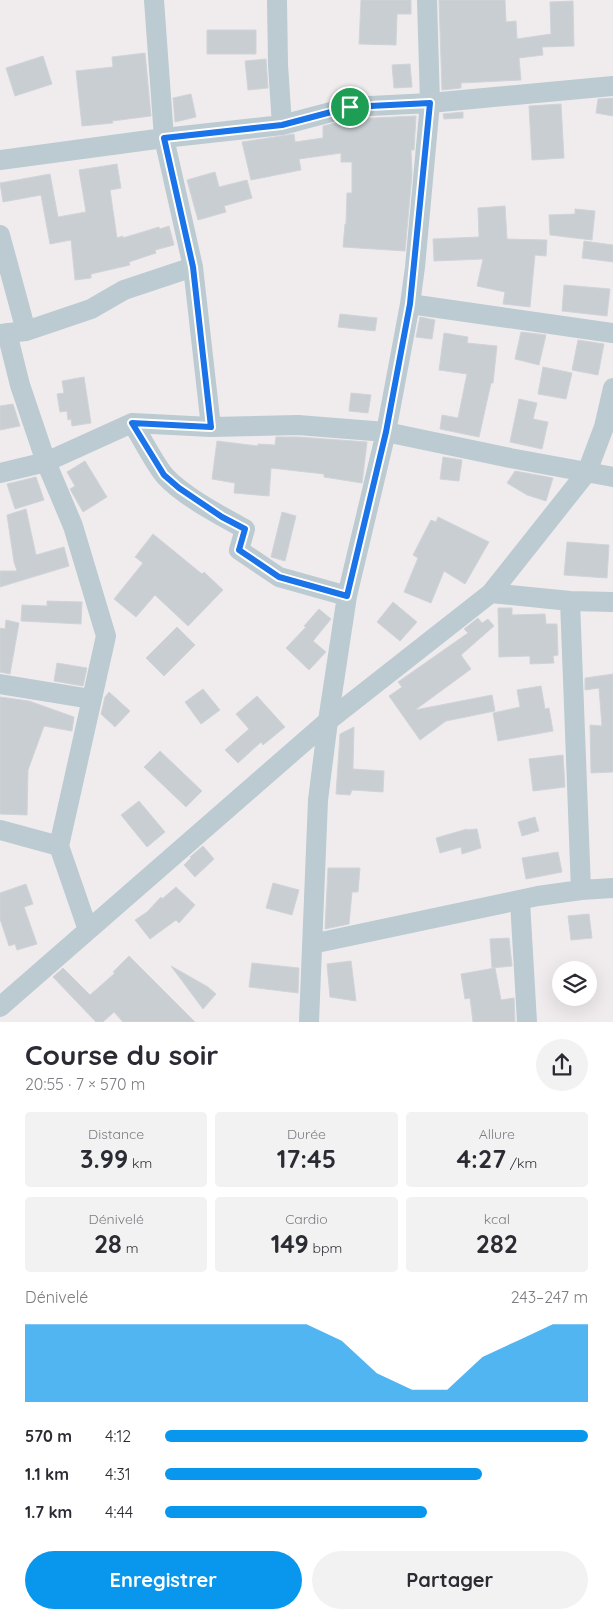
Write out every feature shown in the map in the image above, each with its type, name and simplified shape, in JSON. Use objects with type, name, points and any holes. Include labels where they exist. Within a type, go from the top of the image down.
[{"type":"street","points":[[154,0],[164,138],[193,267],[211,427]]},
{"type":"street","points":[[277,0],[278,65],[282,125]]},
{"type":"street","points":[[309,1022],[318,800],[328,721],[347,596],[386,432],[410,304],[430,103],[427,0]]},
{"type":"street","points":[[0,160],[164,138],[282,125],[350,107],[430,103],[613,86]]},
{"type":"street","points":[[0,235],[11,333],[20,385],[46,462],[72,526],[106,636],[59,846],[88,930]]},
{"type":"street","points":[[11,333],[91,309],[124,290],[193,267]]},
{"type":"street","points":[[410,304],[613,332]]},
{"type":"street","points":[[0,1007],[328,721],[491,593],[587,472],[604,427],[613,388]]},
{"type":"street","points":[[132,423],[164,475],[186,493],[222,517],[245,529],[239,550],[279,577],[347,596]]},
{"type":"street","points":[[0,473],[46,462],[132,423],[211,427],[298,425],[386,432],[613,477]]},
{"type":"street","points":[[491,593],[570,601],[613,602]]},
{"type":"street","points":[[570,601],[581,890]]},
{"type":"street","points":[[0,684],[91,699]]},
{"type":"street","points":[[0,830],[59,846]]},
{"type":"street","points":[[312,944],[538,896],[613,888]]},
{"type":"street","points":[[520,900],[527,1022]]},
{"type":"building","points":[[361,0],[411,0],[411,14],[397,14],[396,45],[359,44]]},
{"type":"building","points":[[439,0],[505,0],[506,22],[516,21],[517,39],[551,34],[550,2],[573,1],[574,46],[542,47],[543,55],[519,58],[521,80],[461,83],[461,88],[442,90]]},
{"type":"building","points":[[207,30],[256,30],[256,54],[207,54]]},
{"type":"building","points":[[145,53],[151,116],[82,126],[76,71],[113,67],[112,57]]},
{"type":"building","points":[[43,56],[52,84],[15,96],[6,68]]},
{"type":"building","points":[[266,59],[268,88],[248,90],[245,61]]},
{"type":"building","points":[[410,64],[412,87],[394,88],[392,65]]},
{"type":"building","points":[[191,94],[196,117],[175,122],[173,98]]},
{"type":"building","points":[[613,98],[613,116],[596,113],[598,99]]},
{"type":"building","points":[[561,104],[564,158],[532,160],[529,106]]},
{"type":"building","points":[[463,112],[463,118],[444,119],[443,114]]},
{"type":"building","points":[[416,116],[414,150],[411,150],[412,174],[405,251],[343,247],[347,193],[352,193],[352,162],[341,162],[341,153],[299,159],[301,170],[251,180],[242,142],[294,134],[295,142],[323,138],[323,126],[352,119]]},
{"type":"building","points":[[117,164],[121,188],[110,190],[117,238],[169,226],[174,245],[155,250],[156,253],[129,262],[130,265],[91,274],[91,278],[75,280],[71,240],[50,244],[41,195],[3,202],[0,183],[50,174],[58,217],[86,212],[79,170]]},
{"type":"building","points":[[215,172],[219,187],[247,180],[252,198],[224,206],[226,212],[198,220],[187,180]]},
{"type":"building","points":[[505,206],[507,239],[547,240],[546,256],[535,255],[530,307],[503,304],[505,292],[477,286],[483,259],[434,261],[433,239],[479,237],[478,208]]},
{"type":"building","points":[[575,209],[595,211],[592,240],[550,235],[549,215],[575,214]]},
{"type":"building","points":[[584,241],[613,245],[613,262],[582,258]]},
{"type":"building","points":[[564,285],[610,289],[607,316],[562,311]]},
{"type":"building","points":[[340,314],[377,318],[375,331],[338,327]]},
{"type":"building","points":[[420,317],[435,320],[432,339],[416,337]]},
{"type":"building","points":[[521,332],[546,335],[539,365],[515,359]]},
{"type":"building","points":[[444,333],[468,337],[467,343],[497,346],[493,383],[491,383],[479,437],[440,429],[442,415],[458,418],[467,374],[439,370]]},
{"type":"building","points":[[578,340],[604,344],[598,375],[572,370]]},
{"type":"building","points":[[543,367],[572,373],[566,399],[538,394]]},
{"type":"building","points":[[84,377],[91,423],[72,426],[71,419],[68,420],[67,411],[60,412],[57,394],[64,393],[62,381]]},
{"type":"building","points":[[351,393],[371,395],[368,413],[349,411]]},
{"type":"building","points":[[519,399],[537,403],[533,419],[548,422],[542,449],[510,442]]},
{"type":"building","points":[[13,404],[20,426],[0,430],[0,406]]},
{"type":"building","points":[[276,437],[367,442],[362,483],[324,477],[324,474],[271,468],[269,496],[234,493],[235,483],[212,479],[217,441],[258,446],[258,444],[275,445]]},
{"type":"building","points":[[443,457],[462,460],[459,481],[440,479]]},
{"type":"building","points":[[85,461],[107,497],[83,512],[70,489],[75,486],[67,472]]},
{"type":"building","points":[[515,471],[553,478],[546,501],[527,495],[507,483]]},
{"type":"building","points":[[36,477],[44,500],[15,509],[7,484]]},
{"type":"building","points":[[26,509],[36,555],[64,547],[69,566],[0,587],[0,571],[17,571],[7,515]]},
{"type":"building","points":[[282,512],[296,516],[285,561],[271,557]]},
{"type":"building","points":[[438,517],[489,542],[465,584],[444,571],[431,603],[404,592],[418,558],[413,555],[431,520],[436,522]]},
{"type":"building","points":[[153,534],[202,574],[204,572],[223,590],[188,626],[155,595],[136,617],[114,599],[143,563],[135,557]]},
{"type":"building","points":[[567,542],[609,545],[607,578],[564,575]]},
{"type":"building","points":[[47,601],[82,602],[81,624],[21,621],[22,605],[47,606]]},
{"type":"building","points":[[393,602],[417,622],[400,641],[377,622]]},
{"type":"building","points":[[498,608],[512,608],[512,615],[545,614],[546,624],[557,624],[558,655],[553,656],[554,663],[530,664],[530,656],[499,657]]},
{"type":"building","points":[[319,609],[331,619],[313,641],[326,652],[309,670],[286,648],[306,627],[304,626]]},
{"type":"building","points":[[478,618],[482,623],[488,619],[494,626],[461,655],[471,669],[415,710],[492,695],[495,711],[446,721],[420,740],[389,696],[402,687],[398,682],[468,633],[464,629]]},
{"type":"building","points":[[6,620],[19,623],[10,674],[0,672],[0,628],[5,629]]},
{"type":"building","points":[[177,627],[195,645],[164,676],[146,658]]},
{"type":"building","points":[[57,663],[87,668],[83,686],[54,681]]},
{"type":"building","points":[[613,674],[613,772],[591,773],[590,725],[602,726],[599,688],[585,690],[585,678]]},
{"type":"building","points":[[541,686],[545,709],[549,708],[553,731],[498,741],[493,713],[520,707],[517,690]]},
{"type":"building","points":[[203,689],[220,710],[201,724],[185,702]]},
{"type":"building","points":[[109,692],[130,711],[115,727],[101,714],[105,697]]},
{"type":"building","points":[[257,696],[285,727],[263,745],[261,742],[238,763],[225,750],[249,729],[236,714]]},
{"type":"building","points":[[0,697],[29,701],[74,717],[72,731],[44,726],[28,770],[27,815],[0,814]]},
{"type":"building","points":[[354,727],[353,769],[384,771],[383,792],[352,790],[350,795],[336,794],[340,734]]},
{"type":"building","points":[[160,751],[202,791],[186,807],[144,767]]},
{"type":"building","points":[[563,755],[565,787],[533,791],[529,759]]},
{"type":"building","points":[[139,801],[165,832],[147,847],[121,815]]},
{"type":"building","points":[[535,817],[539,831],[522,836],[518,822]]},
{"type":"building","points":[[467,829],[477,829],[481,848],[462,854],[461,847],[440,853],[436,838]]},
{"type":"building","points":[[203,846],[214,859],[195,877],[184,865]]},
{"type":"building","points":[[558,852],[562,872],[526,879],[522,858]]},
{"type":"building","points":[[328,868],[360,868],[358,892],[352,892],[349,924],[325,929]]},
{"type":"building","points":[[273,883],[299,890],[292,915],[266,908]]},
{"type":"building","points":[[26,884],[33,904],[24,907],[37,944],[17,950],[15,944],[9,946],[0,919],[0,893]]},
{"type":"building","points":[[176,887],[195,905],[179,923],[176,920],[150,939],[135,920],[147,912],[161,897],[162,899]]},
{"type":"building","points":[[589,914],[592,938],[571,940],[568,916]]},
{"type":"building","points":[[509,938],[512,966],[492,968],[490,939]]},
{"type":"building","points":[[129,956],[195,1022],[123,1022],[114,1012],[103,1022],[96,1022],[53,977],[63,968],[90,995],[115,973],[113,972]]},
{"type":"building","points":[[351,961],[356,1001],[330,997],[327,964]]},
{"type":"building","points":[[252,963],[299,968],[298,993],[249,987]]},
{"type":"building","points":[[171,966],[208,987],[216,994],[203,1009]]},
{"type":"building","points":[[495,968],[501,1000],[514,998],[515,1022],[473,1022],[470,998],[465,999],[461,974]]},
{"type":"route","points":[[430,103],[410,304],[386,432],[347,596],[279,577],[239,550],[245,529],[222,517],[179,488],[164,475],[132,423],[211,427],[193,267],[164,138],[282,125],[350,107],[430,103]]}]
